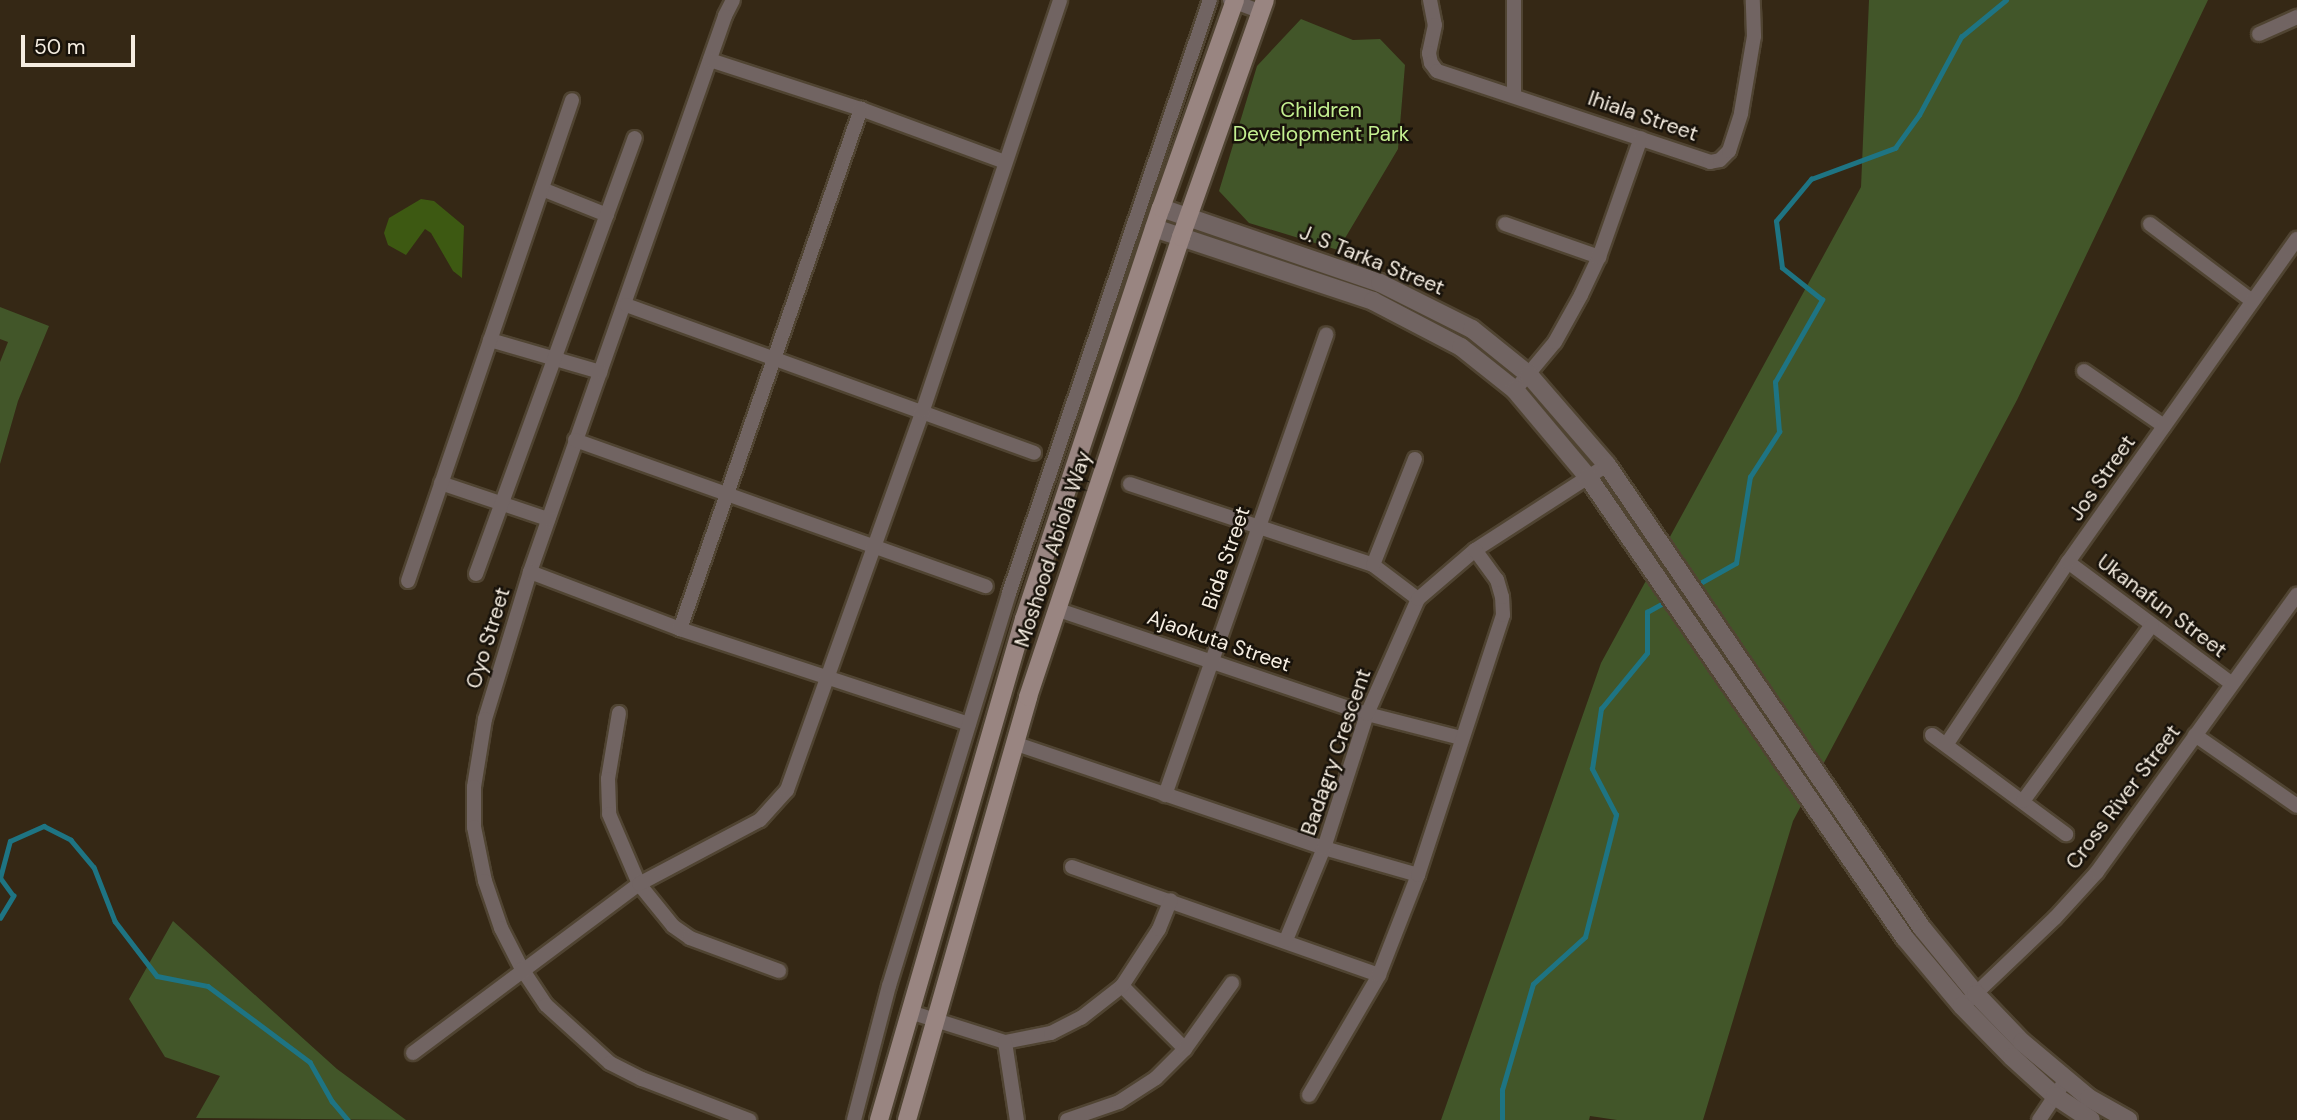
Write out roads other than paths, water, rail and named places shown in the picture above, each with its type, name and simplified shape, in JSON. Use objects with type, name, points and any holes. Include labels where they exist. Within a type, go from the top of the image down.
[{"type":"main road","name":"Moshood Abiola Way","points":[[879,1120],[1024,619],[1154,228],[1233,1]]},
{"type":"main road","name":"Moshood Abiola Way","points":[[906,1120],[1014,743],[1056,609],[1181,237],[1263,6]]},
{"type":"street","name":"Oyo Street","points":[[733,0],[530,572],[485,719],[474,787],[474,827],[485,881],[501,928],[522,969],[546,1005],[610,1063],[746,1120]]},
{"type":"street","points":[[413,1053],[639,884],[760,820],[774,809],[788,790],[923,410],[1060,0]]},
{"type":"street","points":[[854,1120],[889,986],[1050,468],[1210,0]]},
{"type":"street","name":"Ihiala Street","points":[[1430,0],[1435,25],[1429,53],[1431,64],[1437,71],[1710,162],[1720,160],[1729,152],[1751,67],[1753,0]]},
{"type":"street","points":[[1514,0],[1514,95]]},
{"type":"street","points":[[1233,1],[1263,6]]},
{"type":"street","points":[[2259,34],[2297,17]]},
{"type":"street","points":[[710,60],[861,108],[1005,162]]},
{"type":"street","points":[[1182,82],[1203,90]]},
{"type":"street","points":[[408,581],[572,100]]},
{"type":"street","points":[[680,629],[725,493],[775,358],[861,108]]},
{"type":"street","points":[[476,574],[635,138]]},
{"type":"street","points":[[1515,390],[1569,319],[1599,257],[1641,138]]},
{"type":"street","points":[[542,189],[607,215]]},
{"type":"street","name":"J. S Tarka Street","points":[[1161,208],[1332,265],[1404,294],[1472,329],[1529,375],[1607,465],[1760,694],[1923,928],[1976,994],[2022,1042],[2066,1081],[2083,1113]]},
{"type":"street","points":[[1504,224],[1599,257]]},
{"type":"street","points":[[2150,224],[2252,301]]},
{"type":"street","name":"J. S Tarka Street","points":[[1154,228],[1373,301],[1461,347],[1515,390],[1588,477],[1905,938],[1962,1006],[2055,1096],[2083,1113]]},
{"type":"street","name":"Jos Street","points":[[1946,745],[2068,562],[2297,239]]},
{"type":"street","points":[[625,305],[923,410],[1034,453]]},
{"type":"street","name":"Bida Street","points":[[1165,795],[1326,334]]},
{"type":"street","points":[[490,340],[600,372]]},
{"type":"street","points":[[2084,371],[2164,426]]},
{"type":"street","points":[[575,440],[986,586]]},
{"type":"street","points":[[1374,565],[1415,459]]},
{"type":"street","name":"Badagry Crescent","points":[[1286,940],[1324,848],[1367,714],[1418,599],[1475,550],[1607,465]]},
{"type":"street","points":[[441,483],[548,519]]},
{"type":"street","points":[[1130,484],[1374,565],[1418,599]]},
{"type":"street","points":[[1309,1095],[1380,975],[1418,875],[1503,615],[1503,597],[1497,580],[1475,550]]},
{"type":"street","name":"Ukanafun Street","points":[[2068,562],[2232,684]]},
{"type":"street","points":[[530,572],[680,629],[969,724]]},
{"type":"street","name":"Cross River Street","points":[[1962,1006],[2055,918],[2096,872],[2297,595]]},
{"type":"street","name":"Ajaokuta Street","points":[[1056,609],[1367,714],[1461,738]]},
{"type":"street","points":[[2023,801],[2152,625]]},
{"type":"street","points":[[619,713],[608,779],[609,814],[639,884],[673,926],[690,938],[779,971]]},
{"type":"street","points":[[1932,735],[2066,834]]},
{"type":"street","points":[[2196,735],[2297,806]]},
{"type":"street","points":[[1014,743],[1324,848],[1418,875]]},
{"type":"street","points":[[1072,867],[1380,975]]},
{"type":"street","points":[[910,1012],[1005,1042],[1051,1033],[1081,1018],[1122,986],[1159,929],[1171,900]]},
{"type":"street","points":[[1068,1120],[1119,1102],[1156,1078],[1185,1049],[1232,983]]},
{"type":"street","points":[[1122,986],[1185,1049]]},
{"type":"street","points":[[1005,1042],[1017,1120]]},
{"type":"street","points":[[2039,1120],[2066,1081]]},
{"type":"street","points":[[2083,1113],[2128,1120]]},
{"type":"waterway","points":[[1695,586],[1736,563],[1750,477],[1779,432],[1775,382],[1822,300],[1782,268],[1776,221],[1811,179],[1895,148],[1919,115],[1961,37],[2006,0]]},
{"type":"waterway","points":[[1502,1120],[1502,1090],[1533,984],[1585,937],[1616,815],[1592,769],[1601,709],[1647,653],[1647,612],[1669,600]]},
{"type":"waterway","points":[[0,918],[13,896],[0,878],[10,841],[44,826],[71,840],[94,867],[115,921],[157,976],[208,986],[310,1062],[332,1101],[348,1120]]},
{"type":"park label","name":"Children Development Park","points":[[1321,122]]}]
